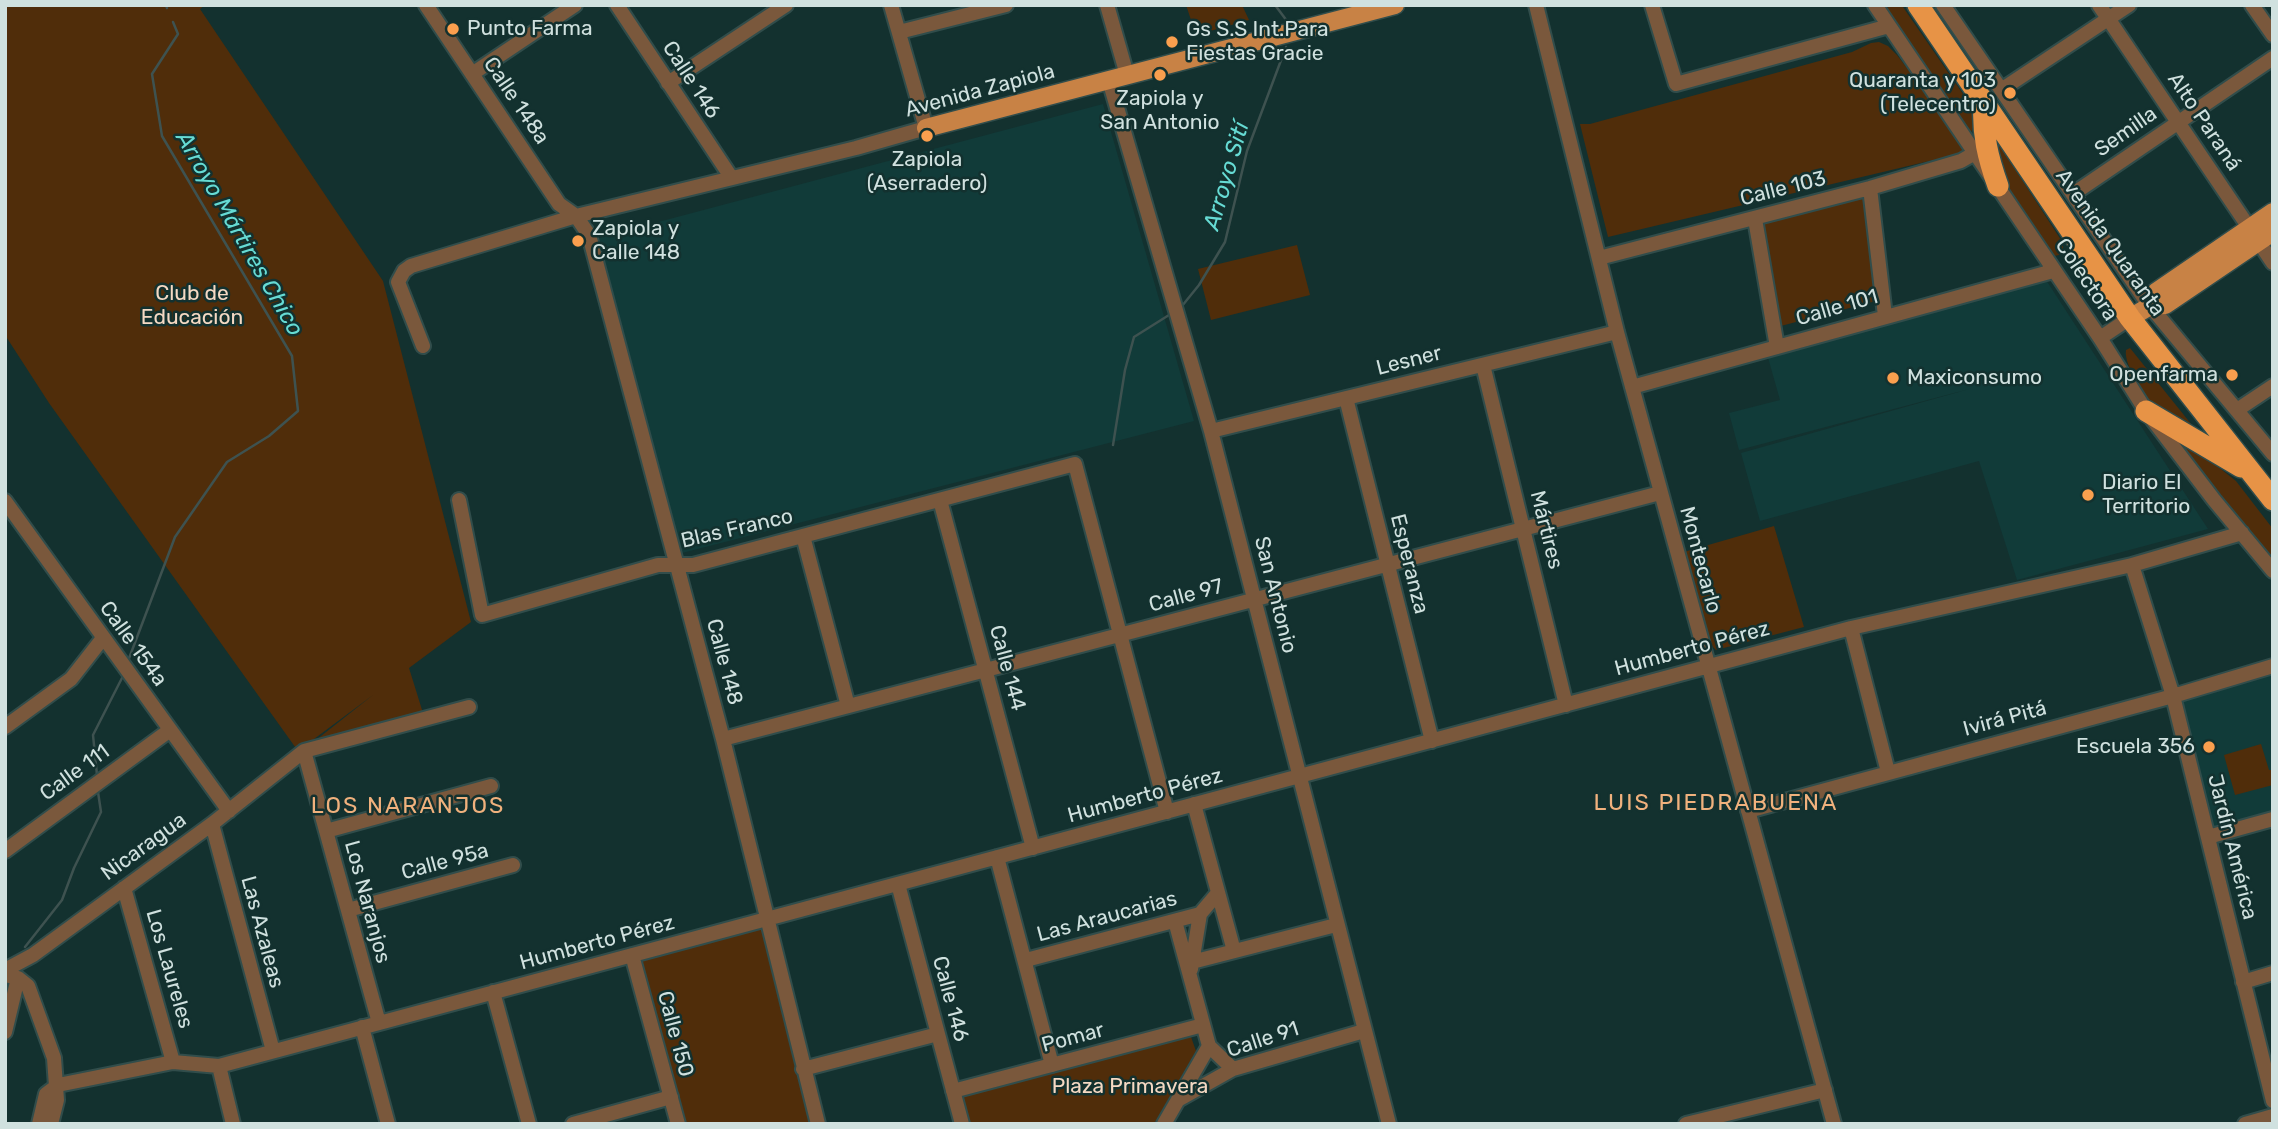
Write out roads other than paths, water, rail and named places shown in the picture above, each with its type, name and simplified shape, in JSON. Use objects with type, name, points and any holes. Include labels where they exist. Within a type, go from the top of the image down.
[{"type":"highway","name":"Avenida Quaranta","points":[[1918,5],[2130,318],[2273,500]]},
{"type":"highway","points":[[1965,76],[1983,64]]},
{"type":"highway","points":[[1984,104],[1982,125],[1985,146],[1998,186]]},
{"type":"highway","points":[[2146,411],[2249,471]]},
{"type":"main road","name":"Avenida Zapiola","points":[[926,128],[1395,5]]},
{"type":"main road","points":[[2130,318],[2150,306],[2165,305],[2260,234],[2273,212]]},
{"type":"street","name":"Calle 148a","points":[[426,5],[559,204],[576,216]]},
{"type":"street","points":[[472,74],[575,5]]},
{"type":"street","name":"Calle 146","points":[[617,5],[730,177]]},
{"type":"street","points":[[668,83],[786,5]]},
{"type":"street","points":[[891,5],[926,128]]},
{"type":"street","points":[[899,32],[1006,5]]},
{"type":"street","points":[[1107,5],[1127,75]]},
{"type":"street","name":"Montecarlo","points":[[1536,5],[1617,332],[1834,1124]]},
{"type":"street","points":[[1652,5],[1676,84],[1889,26]]},
{"type":"street","name":"Colectora","points":[[1875,5],[2100,338],[2146,411],[2273,571]]},
{"type":"street","name":"Colectora","points":[[1943,5],[2150,306],[2273,454]]},
{"type":"street","name":"Alto Paraná","points":[[2099,5],[2178,122],[2260,234],[2273,263]]},
{"type":"street","points":[[2001,90],[2129,5]]},
{"type":"street","points":[[2252,5],[2273,35]]},
{"type":"street","name":"Semilla","points":[[2073,194],[2273,58]]},
{"type":"street","name":"San Antonio","points":[[1109,80],[1211,431],[1389,1124]]},
{"type":"street","name":"Avenida Zapiola","points":[[423,346],[398,282],[404,271],[411,266],[576,216],[856,148],[926,128]]},
{"type":"street","name":"Calle 103","points":[[1599,258],[1870,188],[1961,161],[1975,153]]},
{"type":"street","points":[[1870,188],[1885,316]]},
{"type":"street","name":"Calle 148","points":[[576,216],[589,235],[723,739],[818,1124]]},
{"type":"street","points":[[1755,219],[1777,347]]},
{"type":"street","name":"Calle 101","points":[[1632,387],[2053,271]]},
{"type":"street","points":[[2100,338],[2130,318]]},
{"type":"street","name":"Lesner","points":[[1211,431],[1617,332]]},
{"type":"street","name":"Mártires","points":[[1483,365],[1566,705]]},
{"type":"street","points":[[2237,410],[2273,386]]},
{"type":"street","name":"Esperanza","points":[[1346,398],[1432,741]]},
{"type":"street","name":"Blas Franco","points":[[459,500],[482,615],[659,565],[693,565],[1075,464],[1120,635]]},
{"type":"street","name":"Calle 97","points":[[723,739],[1660,493]]},
{"type":"street","name":"Calle 144","points":[[940,500],[1033,848]]},
{"type":"street","name":"Calle 154a","points":[[5,501],[229,810]]},
{"type":"street","name":"Humberto Pérez","points":[[58,1085],[173,1062],[219,1066],[1851,628],[2132,565],[2242,533]]},
{"type":"street","points":[[803,536],[848,706]]},
{"type":"street","name":"Jardín América","points":[[2132,565],[2173,696],[2273,1101]]},
{"type":"street","points":[[1851,628],[1888,772]]},
{"type":"street","points":[[1120,635],[1167,812]]},
{"type":"street","points":[[5,727],[71,679],[103,638]]},
{"type":"street","name":"Ivirá Pitá","points":[[1748,811],[2173,696],[2273,666]]},
{"type":"street","points":[[304,751],[469,707]]},
{"type":"street","name":"Calle 111","points":[[5,850],[170,730]]},
{"type":"street","name":"Nicaragua","points":[[10,975],[33,955],[212,824],[304,751]]},
{"type":"street","name":"Los Naranjos","points":[[304,751],[379,1023]]},
{"type":"street","points":[[326,831],[491,786]]},
{"type":"street","points":[[1194,804],[1234,951]]},
{"type":"street","points":[[2208,837],[2273,819]]},
{"type":"street","name":"Las Azaleas","points":[[212,824],[273,1051]]},
{"type":"street","points":[[997,857],[1052,1065]]},
{"type":"street","name":"Calle 95a","points":[[348,910],[513,865]]},
{"type":"street","name":"Calle 146","points":[[898,884],[962,1124]]},
{"type":"street","name":"Los Laureles","points":[[124,888],[173,1062]]},
{"type":"street","points":[[1191,970],[1199,914],[1217,894]]},
{"type":"street","name":"Las Araucarias","points":[[1026,960],[1199,914]]},
{"type":"street","points":[[1175,921],[1191,970],[1209,1046],[1233,1069]]},
{"type":"street","points":[[1191,970],[1234,951],[1336,925]]},
{"type":"street","name":"Calle 150","points":[[632,955],[678,1124]]},
{"type":"street","points":[[2243,982],[2273,973]]},
{"type":"street","points":[[5,1032],[10,975],[28,986],[54,1058],[58,1085],[51,1124]]},
{"type":"street","points":[[493,992],[529,1124]]},
{"type":"street","name":"Pomar","points":[[953,1091],[1203,1025]]},
{"type":"street","points":[[362,1027],[388,1124]]},
{"type":"street","name":"Calle 91","points":[[1178,1100],[1233,1069],[1364,1031]]},
{"type":"street","points":[[803,1069],[938,1034]]},
{"type":"street","points":[[1164,1124],[1209,1046]]},
{"type":"street","points":[[219,1066],[233,1124]]},
{"type":"street","points":[[39,1124],[46,1094],[58,1085]]},
{"type":"street","points":[[1686,1124],[1825,1090]]},
{"type":"street","points":[[573,1124],[671,1097]]},
{"type":"street","points":[[2245,1124],[2273,1116]]},
{"type":"waterway","name":"Arroyo Sití","points":[[1275,5],[1290,25]]},
{"type":"waterway","name":"Arroyo Mártires Chico","points":[[128,661],[175,537],[227,462],[269,436],[298,411],[292,356],[162,136],[152,74],[178,34],[173,22]]},
{"type":"waterway","name":"Arroyo Sití","points":[[1182,306],[1199,285],[1225,242],[1247,151],[1286,47]]},
{"type":"waterway","name":"Arroyo Sití","points":[[1113,445],[1125,370],[1134,337],[1169,315]]},
{"type":"waterway","name":"Arroyo Mártires Chico","points":[[97,775],[93,735],[123,676]]},
{"type":"waterway","name":"Arroyo Mártires Chico","points":[[25,947],[62,900],[101,812],[98,792]]},
{"type":"place","name":"Punto Farma","points":[[453,29]]},
{"type":"place","name":"Gs S.S Int.Para Fiestas Gracie","points":[[1172,42]]},
{"type":"place","name":"Zapiola y San Antonio","points":[[1160,75]]},
{"type":"place","name":"Quaranta y 103 (Telecentro)","points":[[2010,93]]},
{"type":"place","name":"Zapiola (Aserradero)","points":[[927,136]]},
{"type":"place","name":"Zapiola y Calle 148","points":[[578,241]]},
{"type":"place","name":"Openfarma","points":[[2232,375]]},
{"type":"place","name":"Maxiconsumo","points":[[1893,378]]},
{"type":"place","name":"Diario El Territorio","points":[[2088,495]]},
{"type":"place","name":"Escuela 356","points":[[2209,747]]},
{"type":"district","name":"LUIS PIEDRABUENA","points":[[1716,803]]},
{"type":"district","name":"LOS NARANJOS","points":[[408,806]]},
{"type":"park label","name":"Club de Educación","points":[[192,306]]},
{"type":"park label","name":"Plaza Primavera","points":[[1130,1087]]}]
